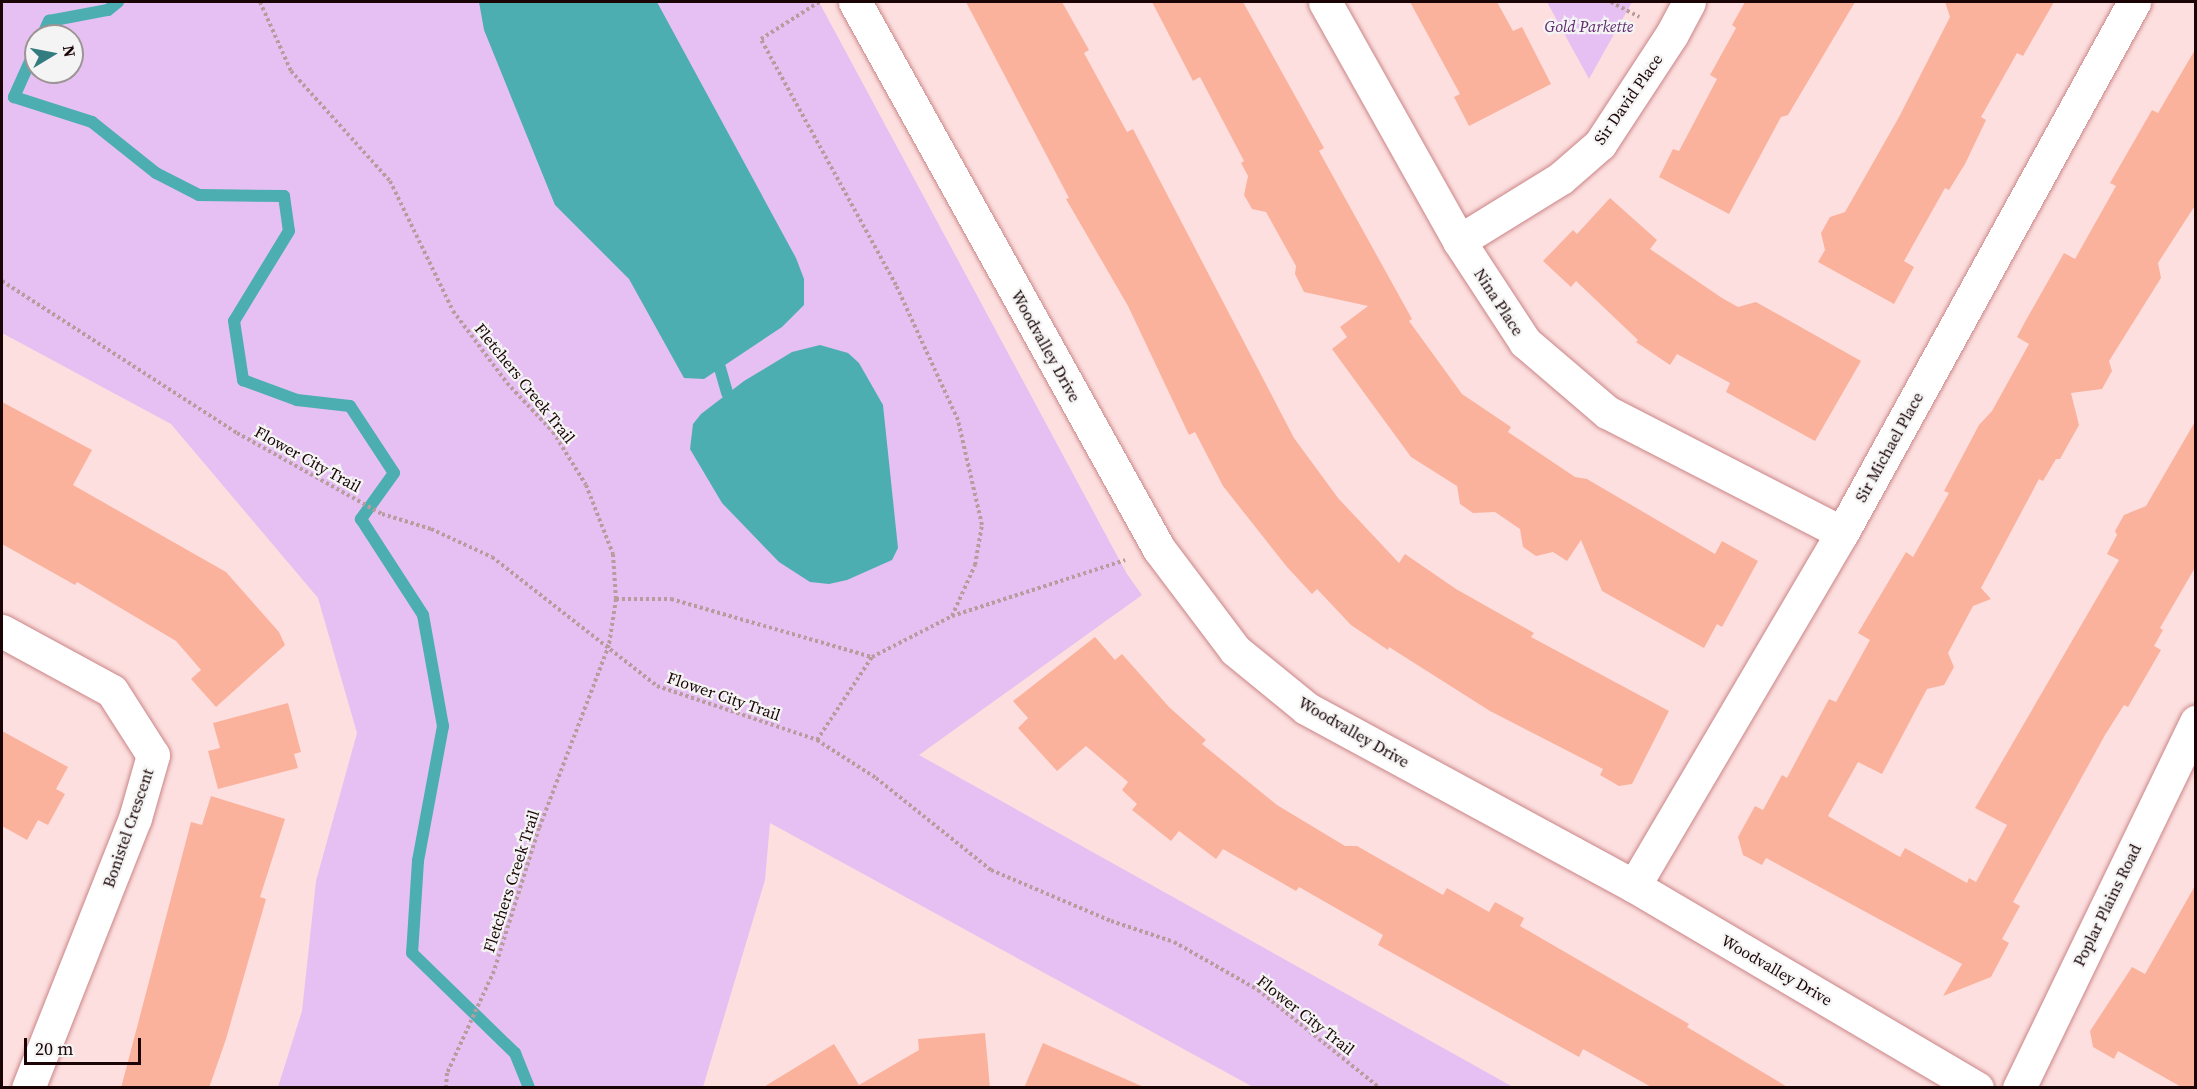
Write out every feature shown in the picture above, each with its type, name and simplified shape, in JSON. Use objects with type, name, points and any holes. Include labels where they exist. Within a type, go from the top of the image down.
[{"type":"street","name":"Woodvalley Drive","points":[[855,2],[1159,549],[1235,650],[1306,708],[1634,886],[1977,1088]]},
{"type":"street","name":"Nina Place","points":[[1325,2],[1459,241],[1525,342],[1607,411],[1842,532]]},
{"type":"street","name":"Sir David Place","points":[[1459,241],[1561,178],[1599,144],[1672,34],[1689,2]]},
{"type":"street","name":"Sir Michael Place","points":[[1634,886],[1842,532],[2134,2]]},
{"type":"street","name":"Bonistel Crescent","points":[[2,631],[112,691],[153,755],[135,818],[28,1088]]},
{"type":"street","name":"Poplar Plains Road","points":[[2019,1088],[2196,722]]},
{"type":"path","name":"Fletchers Creek Trail","points":[[260,2],[291,71],[390,181],[453,311],[507,383],[553,432],[586,485],[614,554],[616,599],[609,645],[539,828],[494,971],[466,1027],[447,1073],[446,1088]]},
{"type":"path","points":[[819,2],[761,39],[896,285],[958,420],[982,525],[975,565],[952,616]]},
{"type":"path","name":"Flower City Trail","points":[[2,281],[237,433],[382,514],[431,529],[492,557],[609,645],[657,686],[817,740],[876,778],[991,870],[1111,921],[1174,942],[1258,990],[1380,1088]]},
{"type":"path","points":[[817,740],[872,657],[952,616],[1159,549]]},
{"type":"path","points":[[616,599],[671,599],[872,657]]},
{"type":"green space","points":[[2,2],[819,2],[1127,574],[1142,595],[919,755],[1513,1087],[1253,1087],[770,823],[765,880],[703,1087],[278,1087],[302,1011],[316,881],[357,733],[318,598],[171,424],[2,333]]},
{"type":"green space","name":"Gold Parkette","points":[[1547,2],[1632,2],[1589,79]]},
{"type":"water","points":[[479,2],[657,2],[796,258],[804,279],[804,305],[782,327],[704,379],[684,378],[629,279],[555,205],[484,30]]},
{"type":"water","points":[[820,345],[848,353],[859,363],[883,405],[898,548],[892,560],[847,580],[829,584],[810,582],[779,562],[722,503],[690,449],[693,424],[701,414],[744,381],[792,352]]},
{"type":"building","points":[[966,2],[1062,2],[1089,50],[1084,53],[1127,132],[1133,129],[1294,438],[1338,498],[1399,563],[1405,554],[1456,589],[1534,633],[1531,637],[1669,711],[1632,784],[1619,786],[1600,775],[1603,769],[1490,711],[1389,647],[1388,650],[1351,625],[1317,589],[1312,594],[1287,567],[1223,486],[1195,432],[1189,435],[1128,306],[1066,199],[1069,198]]},
{"type":"building","points":[[1152,2],[1243,2],[1324,148],[1319,151],[1412,319],[1409,321],[1462,394],[1511,427],[1508,432],[1575,477],[1587,479],[1715,554],[1722,541],[1758,561],[1722,627],[1717,624],[1704,648],[1602,591],[1581,540],[1567,561],[1553,552],[1536,556],[1523,547],[1520,529],[1495,512],[1473,513],[1460,504],[1457,486],[1411,457],[1332,349],[1347,337],[1340,327],[1368,306],[1304,292],[1295,274],[1296,266],[1266,212],[1252,209],[1244,195],[1248,176],[1241,163],[1244,161],[1200,77],[1193,81]]},
{"type":"building","points":[[1410,2],[1497,2],[1513,31],[1522,27],[1551,84],[1469,126],[1454,97],[1460,94]]},
{"type":"building","points":[[1745,2],[1855,2],[1788,115],[1781,117],[1729,214],[1659,177],[1673,149],[1679,151],[1717,79],[1710,75],[1736,28],[1732,25]]},
{"type":"building","points":[[1945,2],[2054,2],[2023,56],[2017,53],[1981,117],[1986,120],[1965,164],[1949,190],[1945,188],[1904,261],[1914,267],[1894,304],[1818,262],[1825,250],[1821,233],[1830,217],[1845,212],[1899,117],[1950,17]]},
{"type":"building","points":[[2196,48],[2196,204],[2158,263],[2161,278],[2109,361],[2112,371],[2102,389],[2071,393],[2079,425],[2060,459],[2056,459],[2043,481],[2039,479],[1981,588],[1991,599],[1973,606],[1948,653],[1954,667],[1944,685],[1927,689],[1882,774],[1858,762],[1828,816],[1900,857],[1905,848],[1967,883],[1969,878],[1976,882],[2007,825],[1975,808],[2119,560],[2107,554],[2117,535],[2115,531],[2124,515],[2146,506],[2196,420],[2196,566],[2160,628],[2163,630],[2154,646],[2161,650],[2128,707],[2124,705],[2105,735],[2013,902],[2020,906],[2002,939],[2009,943],[1991,977],[1943,996],[1962,964],[1766,858],[1762,865],[1743,855],[1738,837],[1755,806],[1763,810],[1782,775],[1787,778],[1829,699],[1836,702],[1870,640],[1858,633],[1906,552],[1913,557],[1949,493],[1944,491],[1979,425],[1992,411],[2029,344],[2017,337],[2026,320],[2064,253],[2075,259],[2116,186],[2110,183],[2152,110],[2158,113]]},
{"type":"building","points":[[1610,198],[1657,240],[1650,249],[1722,298],[1738,307],[1756,302],[1861,361],[1815,441],[1726,392],[1730,383],[1677,354],[1670,365],[1636,342],[1638,340],[1576,281],[1571,287],[1543,261],[1573,230],[1577,234]]},
{"type":"building","points":[[2,402],[92,450],[73,485],[226,572],[279,632],[285,645],[216,707],[191,679],[201,670],[176,641],[77,582],[75,585],[2,544]]},
{"type":"building","points":[[1095,637],[1115,660],[1122,654],[1169,707],[1206,740],[1202,744],[1277,805],[1345,846],[1357,846],[1443,895],[1447,888],[1489,912],[1495,902],[1524,918],[1520,926],[1689,1024],[1687,1027],[1789,1088],[1653,1088],[1583,1049],[1579,1057],[1378,945],[1383,935],[1299,887],[1296,891],[1223,849],[1216,859],[1179,831],[1171,841],[1132,810],[1137,804],[1122,790],[1128,782],[1086,746],[1057,771],[1018,728],[1028,718],[1013,701]]},
{"type":"building","points":[[288,703],[301,752],[294,754],[298,768],[218,789],[208,751],[220,748],[213,723]]},
{"type":"building","points":[[2,731],[68,767],[56,789],[65,794],[48,825],[38,820],[27,840],[2,826]]},
{"type":"building","points":[[211,796],[285,819],[260,897],[266,899],[226,1039],[209,1088],[121,1088],[191,822],[202,825]]},
{"type":"building","points":[[2196,884],[2196,1088],[2183,1088],[2118,1051],[2114,1059],[2093,1047],[2090,1031],[2132,967],[2145,974]]},
{"type":"building","points":[[985,1033],[990,1088],[762,1088],[834,1044],[859,1085],[919,1050],[918,1039]]},
{"type":"building","points":[[1043,1043],[1146,1088],[1024,1088]]},
{"type":"waterway","points":[[48,24],[49,21],[108,10],[118,2]]},
{"type":"waterway","points":[[24,75],[14,97],[92,122],[156,173],[199,195],[284,196],[289,231],[234,321],[243,380],[297,400],[350,406],[394,473],[361,519],[423,615],[443,726],[418,861],[412,953],[515,1053],[529,1088]]},
{"type":"waterway","points":[[720,368],[727,393]]}]
